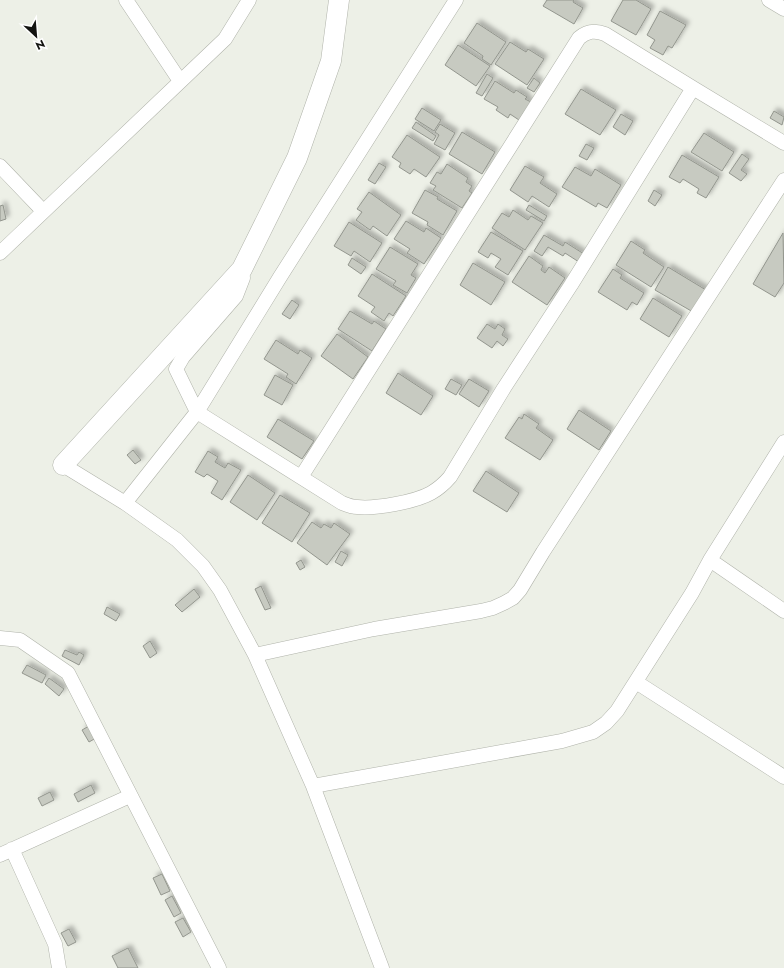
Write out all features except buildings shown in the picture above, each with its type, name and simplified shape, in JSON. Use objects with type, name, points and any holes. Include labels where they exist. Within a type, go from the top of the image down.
[{"type":"street","points":[[126,0],[180,81]]},
{"type":"street","points":[[0,253],[225,39],[249,0]]},
{"type":"street","points":[[339,0],[331,61],[297,158],[242,269],[63,465],[125,503],[176,540],[203,566],[224,597],[255,655],[313,786],[382,968]]},
{"type":"street","points":[[125,503],[197,412],[280,277],[456,0]]},
{"type":"street","points":[[769,0],[784,9]]},
{"type":"street","points":[[301,477],[573,45],[584,34],[597,31],[605,34],[784,143]]},
{"type":"street","points":[[242,269],[243,278],[236,296],[183,357],[176,369],[197,412],[342,503],[366,508],[405,502],[419,498],[439,488],[450,477],[504,388],[571,285],[693,88]]},
{"type":"street","points":[[0,166],[43,212]]},
{"type":"street","points":[[255,655],[374,629],[481,611],[504,603],[513,598],[526,582],[543,552],[784,180]]},
{"type":"street","points":[[313,786],[581,737],[593,732],[606,723],[617,711],[636,682],[784,442]]},
{"type":"street","points":[[710,560],[784,611]]},
{"type":"street","points":[[0,638],[20,640],[68,673],[219,968]]},
{"type":"street","points":[[636,682],[784,777]]},
{"type":"street","points":[[59,968],[55,944],[6,852],[130,796]]}]
